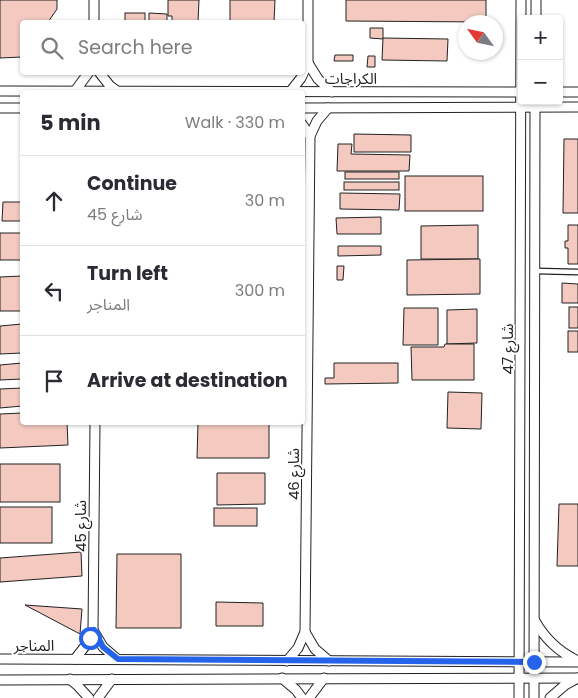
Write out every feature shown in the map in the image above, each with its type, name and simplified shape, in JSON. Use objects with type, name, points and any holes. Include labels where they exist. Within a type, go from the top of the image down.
[{"type":"street","points":[[94,0],[94,20]]},
{"type":"street","points":[[305,69],[308,63],[308,0]]},
{"type":"street","name":"شارع 47","points":[[520,0],[521,60]]},
{"type":"street","points":[[536,0],[536,15]]},
{"type":"street","points":[[308,63],[318,79],[332,92]]},
{"type":"street","points":[[76,90],[87,75]]},
{"type":"street","points":[[101,75],[110,86],[116,90]]},
{"type":"street","points":[[292,90],[302,75]]},
{"type":"street","name":"الكراجات","points":[[0,91],[20,91]]},
{"type":"street","name":"الكراجات","points":[[305,92],[518,92]]},
{"type":"street","points":[[563,92],[578,92]]},
{"type":"street","name":"الكراجات","points":[[305,108],[520,107],[530,105]]},
{"type":"street","name":"شارع 47","points":[[534,698],[535,105]]},
{"type":"street","name":"الكراجات","points":[[549,105],[578,107]]},
{"type":"street","name":"شارع 47","points":[[520,107],[520,698]]},
{"type":"street","points":[[0,108],[20,108]]},
{"type":"street","name":"شارع 46","points":[[287,661],[298,648],[306,632],[310,136],[317,121],[328,108]]},
{"type":"street","points":[[305,128],[310,136]]},
{"type":"street","name":"شارع 45","points":[[94,425],[94,630]]},
{"type":"street","points":[[534,619],[540,630],[553,645],[578,661]]},
{"type":"street","points":[[75,659],[86,645],[94,630]]},
{"type":"street","points":[[94,630],[103,647],[118,659]]},
{"type":"street","points":[[306,632],[315,649],[330,661]]},
{"type":"street","name":"المناجر","points":[[0,659],[578,661]]},
{"type":"street","points":[[281,678],[289,683],[302,698]]},
{"type":"street","points":[[309,698],[324,678]]},
{"type":"street","points":[[0,680],[578,678]]},
{"type":"street","points":[[550,698],[565,685],[578,678]]},
{"type":"street","points":[[70,679],[89,698]]},
{"type":"street","points":[[98,698],[112,679]]},
{"type":"lane","points":[[536,271],[578,272]]},
{"type":"building","points":[[0,0],[57,0],[57,9],[49,20],[20,20],[20,57],[0,58]]},
{"type":"building","points":[[168,0],[199,0],[198,20],[172,20],[172,16],[168,16]]},
{"type":"building","points":[[230,0],[275,0],[274,20],[230,20]]},
{"type":"building","points":[[346,0],[486,0],[486,15],[458,15],[458,22],[346,21]]},
{"type":"building","points":[[125,13],[145,13],[145,20],[125,20]]},
{"type":"building","points":[[149,13],[167,14],[167,20],[149,20]]},
{"type":"building","points":[[370,28],[383,28],[383,39],[370,38]]},
{"type":"building","points":[[383,38],[448,39],[447,61],[382,60]]},
{"type":"building","points":[[335,55],[353,55],[353,61],[334,61]]},
{"type":"building","points":[[368,56],[375,56],[375,67],[367,67]]},
{"type":"building","points":[[354,134],[411,135],[411,152],[354,152]]},
{"type":"building","points":[[564,139],[578,139],[578,213],[563,213]]},
{"type":"building","points":[[338,144],[352,144],[351,154],[410,155],[409,171],[337,171]]},
{"type":"building","points":[[345,172],[399,172],[399,179],[345,179]]},
{"type":"building","points":[[405,176],[483,176],[483,211],[405,211]]},
{"type":"building","points":[[344,182],[399,182],[399,190],[344,190]]},
{"type":"building","points":[[340,193],[400,194],[399,210],[340,209]]},
{"type":"building","points":[[3,202],[20,202],[20,221],[2,221]]},
{"type":"building","points":[[381,217],[381,234],[337,234],[336,218]]},
{"type":"building","points":[[478,225],[478,259],[421,259],[421,226]]},
{"type":"building","points":[[568,225],[578,225],[578,264],[568,264],[568,248],[565,248],[565,241],[568,241]]},
{"type":"building","points":[[0,233],[20,233],[20,260],[0,260]]},
{"type":"building","points":[[338,246],[381,246],[381,255],[338,256]]},
{"type":"building","points":[[480,259],[480,294],[407,295],[407,260]]},
{"type":"building","points":[[337,266],[344,266],[343,280],[337,280]]},
{"type":"building","points":[[20,276],[20,311],[0,311],[0,277]]},
{"type":"building","points":[[562,283],[578,284],[578,303],[562,303]]},
{"type":"building","points":[[569,307],[578,307],[578,328],[569,328]]},
{"type":"building","points":[[404,308],[438,308],[438,345],[403,345]]},
{"type":"building","points":[[477,309],[477,343],[447,344],[447,310]]},
{"type":"building","points":[[20,324],[20,353],[0,354],[0,326]]},
{"type":"building","points":[[568,331],[578,331],[578,352],[568,352]]},
{"type":"building","points":[[445,344],[474,344],[474,380],[412,380],[411,347],[444,347]]},
{"type":"building","points":[[20,363],[20,379],[0,380],[0,365]]},
{"type":"building","points":[[334,363],[398,363],[398,383],[325,384],[325,378],[334,378]]},
{"type":"building","points":[[20,388],[20,406],[0,408],[0,389]]},
{"type":"building","points":[[448,392],[482,393],[481,429],[447,428]]},
{"type":"building","points":[[20,413],[20,425],[67,425],[68,445],[0,448],[0,414]]},
{"type":"building","points":[[198,425],[269,425],[269,458],[197,458]]},
{"type":"building","points":[[0,464],[60,464],[60,502],[0,502]]},
{"type":"building","points":[[217,473],[265,473],[265,504],[217,505]]},
{"type":"building","points":[[559,504],[578,504],[578,566],[557,566]]},
{"type":"building","points":[[0,507],[52,507],[52,543],[0,543]]},
{"type":"building","points":[[214,508],[257,508],[257,526],[214,526]]},
{"type":"building","points":[[81,552],[82,576],[0,582],[0,558]]},
{"type":"building","points":[[117,554],[181,554],[181,628],[116,628]]},
{"type":"building","points":[[216,602],[263,603],[263,626],[216,626]]},
{"type":"building","points":[[25,605],[82,609],[80,634]]},
{"type":"route","points":[[90,638],[94,630],[103,647],[118,659],[534,662]]}]
